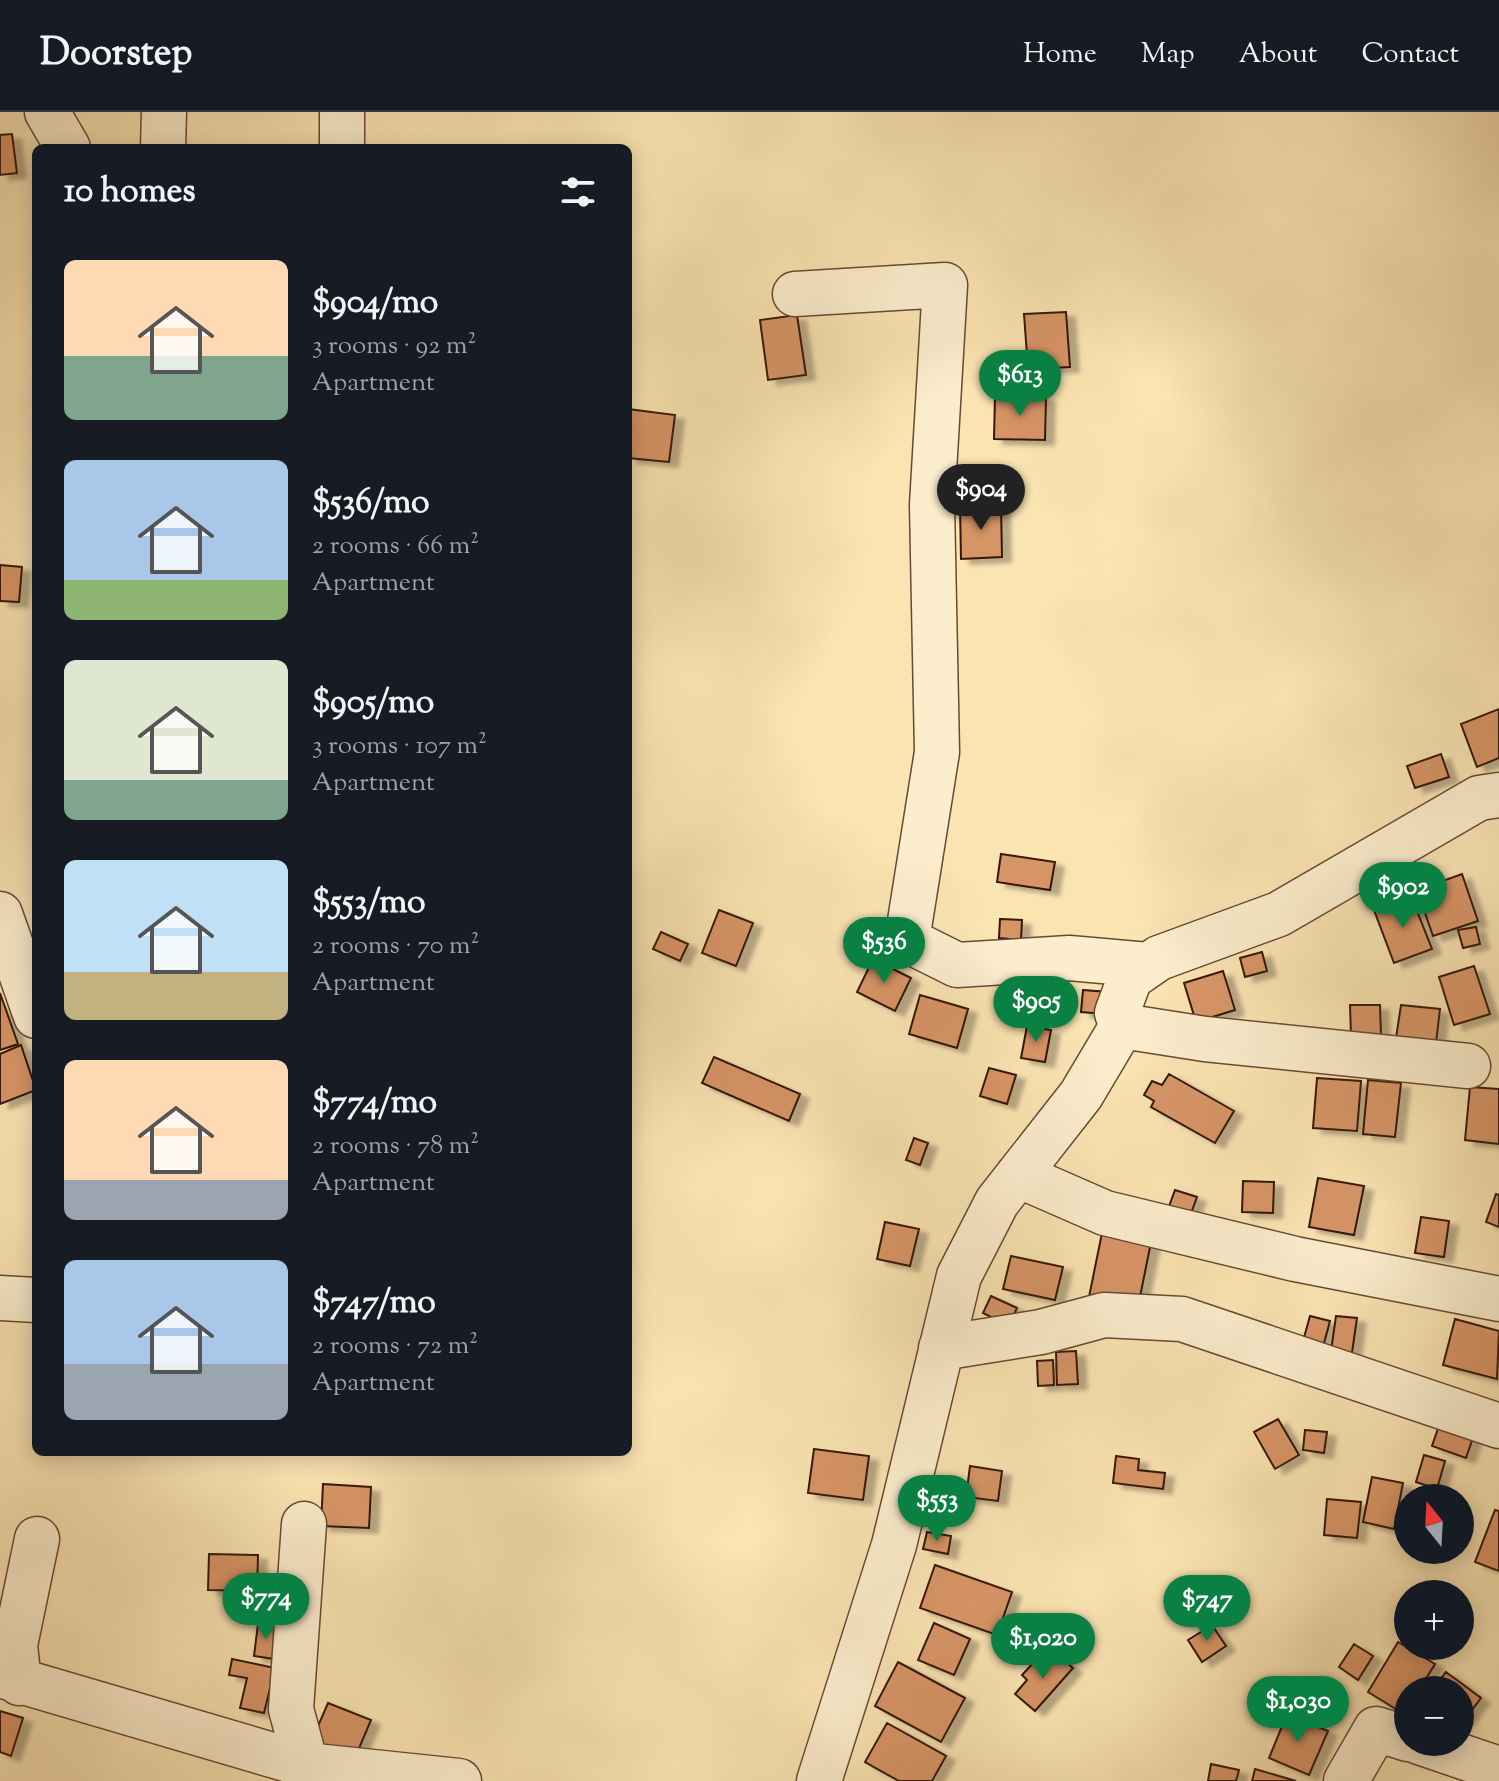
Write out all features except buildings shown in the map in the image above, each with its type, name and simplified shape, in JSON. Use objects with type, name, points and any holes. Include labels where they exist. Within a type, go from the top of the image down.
[{"type":"street","points":[[47,112],[66,144]]},
{"type":"street","points":[[163,144],[164,112]]},
{"type":"street","points":[[342,112],[342,144]]},
{"type":"street","points":[[795,294],[945,285],[932,505],[937,752],[907,940],[957,965],[1069,958],[1148,965]]},
{"type":"street","points":[[1122,1026],[1117,1013],[1130,978],[1148,965],[1279,914],[1479,798],[1499,795]]},
{"type":"street","points":[[0,914],[32,1005]]},
{"type":"street","points":[[1122,1026],[1205,1039],[1468,1066]]},
{"type":"street","points":[[819,1781],[894,1545],[959,1276],[997,1202],[1081,1095],[1122,1026]]},
{"type":"street","points":[[1018,1175],[1105,1213],[1295,1259],[1499,1299]]},
{"type":"street","points":[[0,1298],[32,1300]]},
{"type":"street","points":[[941,1348],[1041,1332],[1104,1315],[1182,1319],[1499,1426]]},
{"type":"street","points":[[304,1524],[291,1709],[306,1765]]},
{"type":"street","points":[[37,1539],[9,1679],[306,1765],[459,1781]]},
{"type":"street","points":[[1346,1781],[1376,1729],[1394,1735]]},
{"type":"street","points":[[1460,1756],[1499,1769]]}]
